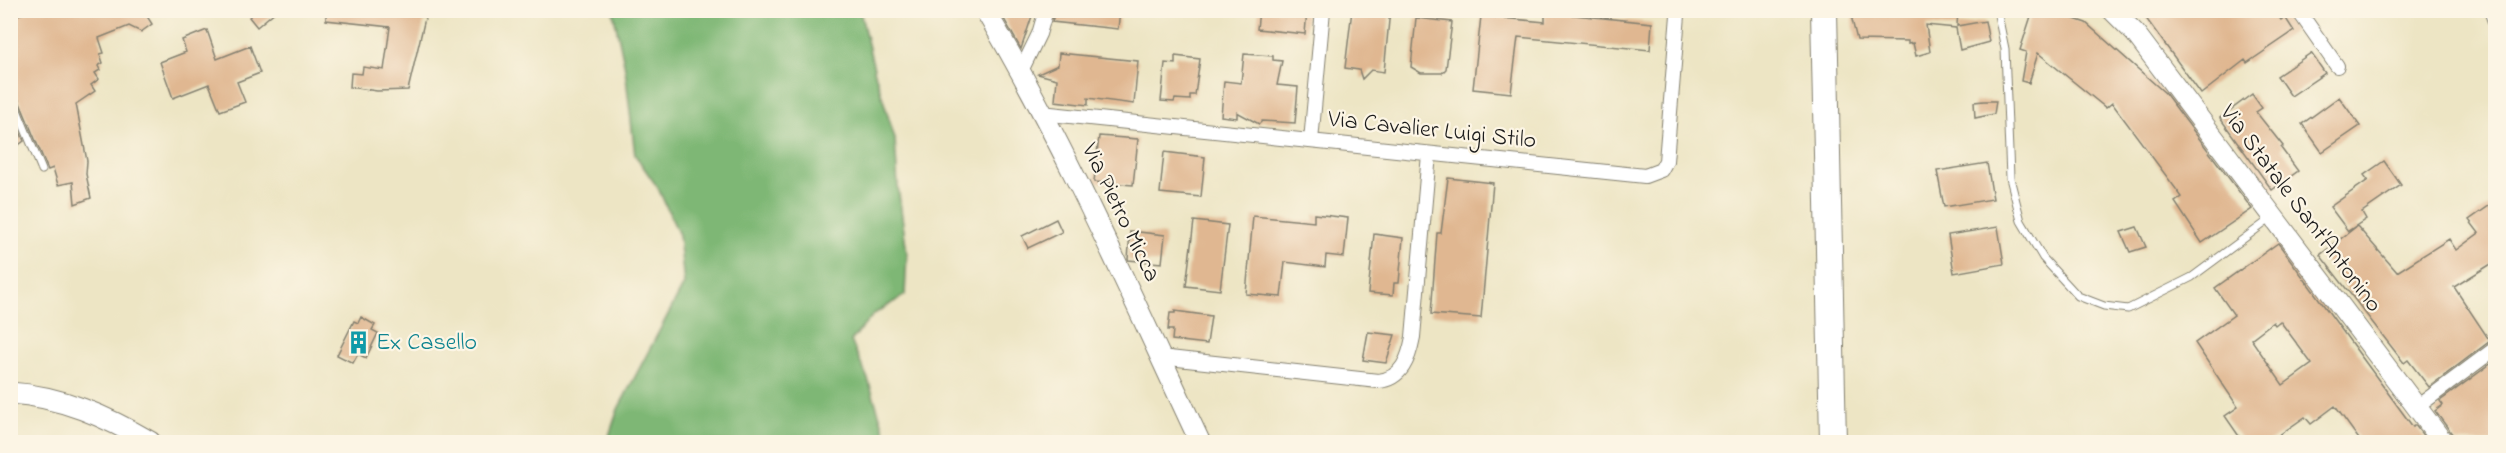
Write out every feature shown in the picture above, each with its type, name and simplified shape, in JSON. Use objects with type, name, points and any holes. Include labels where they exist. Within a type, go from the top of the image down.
[{"type":"highway","points":[[1824,10],[1833,442]]},
{"type":"main road","points":[[10,393],[41,397],[86,410],[150,442]]},
{"type":"street","name":"Via Pietro Micca","points":[[985,10],[1021,71],[1125,279],[1200,442]]},
{"type":"street","points":[[1021,71],[1039,34],[1046,10]]},
{"type":"street","points":[[1311,141],[1323,10]]},
{"type":"street","name":"Via Statale Sant'Antonino","points":[[2112,10],[2135,33],[2443,442]]},
{"type":"street","points":[[2298,10],[2337,66]]},
{"type":"street","points":[[2491,10],[2496,24]]},
{"type":"street","name":"Via Cavalier Luigi Stilo","points":[[1041,113],[1632,175],[1653,174],[1661,170],[1668,151],[1678,15]]},
{"type":"street","points":[[1160,357],[1378,381],[1389,380],[1398,373],[1410,354],[1429,154]]},
{"type":"street","points":[[2417,407],[2496,348]]},
{"type":"lane","points":[[1997,10],[2005,50],[2010,178],[2021,221],[2043,258],[2078,296],[2104,306],[2128,309],[2192,277],[2273,216]]},
{"type":"lane","points":[[10,93],[42,170]]},
{"type":"green space","points":[[613,11],[860,11],[875,73],[895,139],[898,187],[907,253],[905,295],[874,314],[851,341],[868,379],[888,442],[607,442],[618,409],[684,284],[679,235],[658,188],[635,155],[625,68]]},
{"type":"building","points":[[35,10],[143,10],[152,24],[141,32],[129,26],[99,38],[104,53],[100,54],[103,63],[98,66],[100,70],[95,73],[99,79],[91,85],[95,91],[76,104],[87,161],[86,174],[91,198],[75,204],[73,182],[58,185],[53,168],[48,170],[15,91],[10,87],[10,17]]},
{"type":"building","points":[[257,10],[277,10],[257,27],[249,17]]},
{"type":"building","points":[[326,10],[427,10],[408,90],[377,91],[350,87],[351,73],[362,74],[363,67],[384,70],[390,27],[326,20]]},
{"type":"building","points":[[999,10],[1034,10],[1021,49]]},
{"type":"building","points":[[1055,10],[1120,10],[1118,29],[1052,22]]},
{"type":"building","points":[[1259,10],[1307,10],[1305,34],[1257,29]]},
{"type":"building","points":[[1352,10],[1390,10],[1384,72],[1371,70],[1362,79],[1359,70],[1345,68]]},
{"type":"building","points":[[1853,10],[1958,10],[1957,26],[1985,21],[1989,42],[1960,50],[1956,28],[1926,25],[1930,52],[1916,56],[1913,43],[1908,44],[1908,41],[1857,40],[1852,20]]},
{"type":"building","points":[[2033,10],[2048,10],[2086,23],[2165,93],[2252,209],[2202,243],[2175,202],[2182,197],[2112,103],[2106,108],[2038,53],[2029,83],[2021,81],[2026,52],[2020,50]]},
{"type":"building","points":[[2140,10],[2274,10],[2281,20],[2285,17],[2294,31],[2247,63],[2245,60],[2201,94]]},
{"type":"building","points":[[1545,12],[1652,23],[1650,50],[1518,37],[1511,93],[1473,89],[1481,16],[1545,22]]},
{"type":"building","points":[[1416,18],[1452,22],[1446,69],[1442,73],[1421,73],[1411,67]]},
{"type":"building","points":[[207,30],[217,59],[250,46],[260,73],[237,82],[245,102],[220,111],[209,84],[173,98],[160,62],[186,52],[182,40]]},
{"type":"building","points":[[1059,53],[1138,61],[1134,104],[1088,98],[1088,105],[1055,101],[1057,79],[1038,74],[1058,65]]},
{"type":"building","points":[[2311,53],[2325,73],[2291,96],[2277,76]]},
{"type":"building","points":[[1244,54],[1273,56],[1273,60],[1282,61],[1277,85],[1298,87],[1295,123],[1262,121],[1259,124],[1237,112],[1237,118],[1221,116],[1224,81],[1241,83]]},
{"type":"building","points":[[1175,56],[1200,59],[1195,95],[1190,95],[1190,100],[1161,101],[1165,63],[1175,64]]},
{"type":"building","points":[[2252,94],[2262,108],[2256,112],[2283,146],[2281,148],[2298,171],[2272,190],[2220,118]]},
{"type":"building","points":[[2339,97],[2360,126],[2322,152],[2302,124]]},
{"type":"building","points":[[1996,101],[1994,114],[1975,118],[1974,102]]},
{"type":"building","points":[[10,109],[24,141],[10,151]]},
{"type":"building","points":[[1099,136],[1138,139],[1133,185],[1094,182]]},
{"type":"building","points":[[1164,152],[1205,157],[1201,197],[1160,193]]},
{"type":"building","points":[[2384,161],[2401,185],[2362,212],[2366,219],[2348,231],[2330,207],[2368,180],[2364,175]]},
{"type":"building","points":[[1987,163],[1993,199],[1944,207],[1937,171]]},
{"type":"building","points":[[1448,178],[1493,183],[1481,318],[1431,314],[1437,233],[1441,233]]},
{"type":"building","points":[[2496,201],[2496,261],[2454,287],[2490,341],[2429,387],[2408,360],[2404,363],[2320,255],[2357,226],[2397,272],[2449,239],[2456,250],[2479,233],[2469,220]]},
{"type":"building","points":[[1314,214],[1348,218],[1344,257],[1326,255],[1325,267],[1285,262],[1281,297],[1246,294],[1253,216],[1314,222]]},
{"type":"building","points":[[1056,219],[1062,232],[1028,248],[1022,236]]},
{"type":"building","points":[[1194,221],[1228,225],[1220,290],[1186,286]]},
{"type":"building","points":[[1998,227],[2004,264],[1954,273],[1948,235]]},
{"type":"building","points":[[2137,227],[2146,247],[2130,252],[2121,232]]},
{"type":"building","points":[[1130,231],[1165,235],[1162,263],[1128,260]]},
{"type":"building","points":[[1374,234],[1403,238],[1399,283],[1394,283],[1393,295],[1368,293]]},
{"type":"building","points":[[2278,243],[2413,427],[2415,425],[2428,442],[2361,442],[2335,406],[2311,424],[2305,417],[2269,442],[2243,442],[2225,416],[2238,407],[2195,343],[2234,315],[2215,288]],"holes":[[[2280,321],[2312,364],[2283,385],[2251,339],[2273,322],[2275,325]]]},
{"type":"building","points":[[1175,311],[1211,316],[1207,344],[1172,340],[1173,330],[1168,330],[1170,313],[1175,313]]},
{"type":"building","name":"Ex Casello","points":[[361,317],[375,325],[372,330],[378,333],[366,358],[358,354],[353,363],[337,355],[354,321],[358,323]]},
{"type":"building","points":[[1368,332],[1395,335],[1386,363],[1363,360]]},
{"type":"building","points":[[2496,360],[2496,442],[2455,442],[2453,435],[2435,411],[2443,405],[2440,401]]},
{"type":"place","name":"Ex Casello","points":[[358,343]]}]
